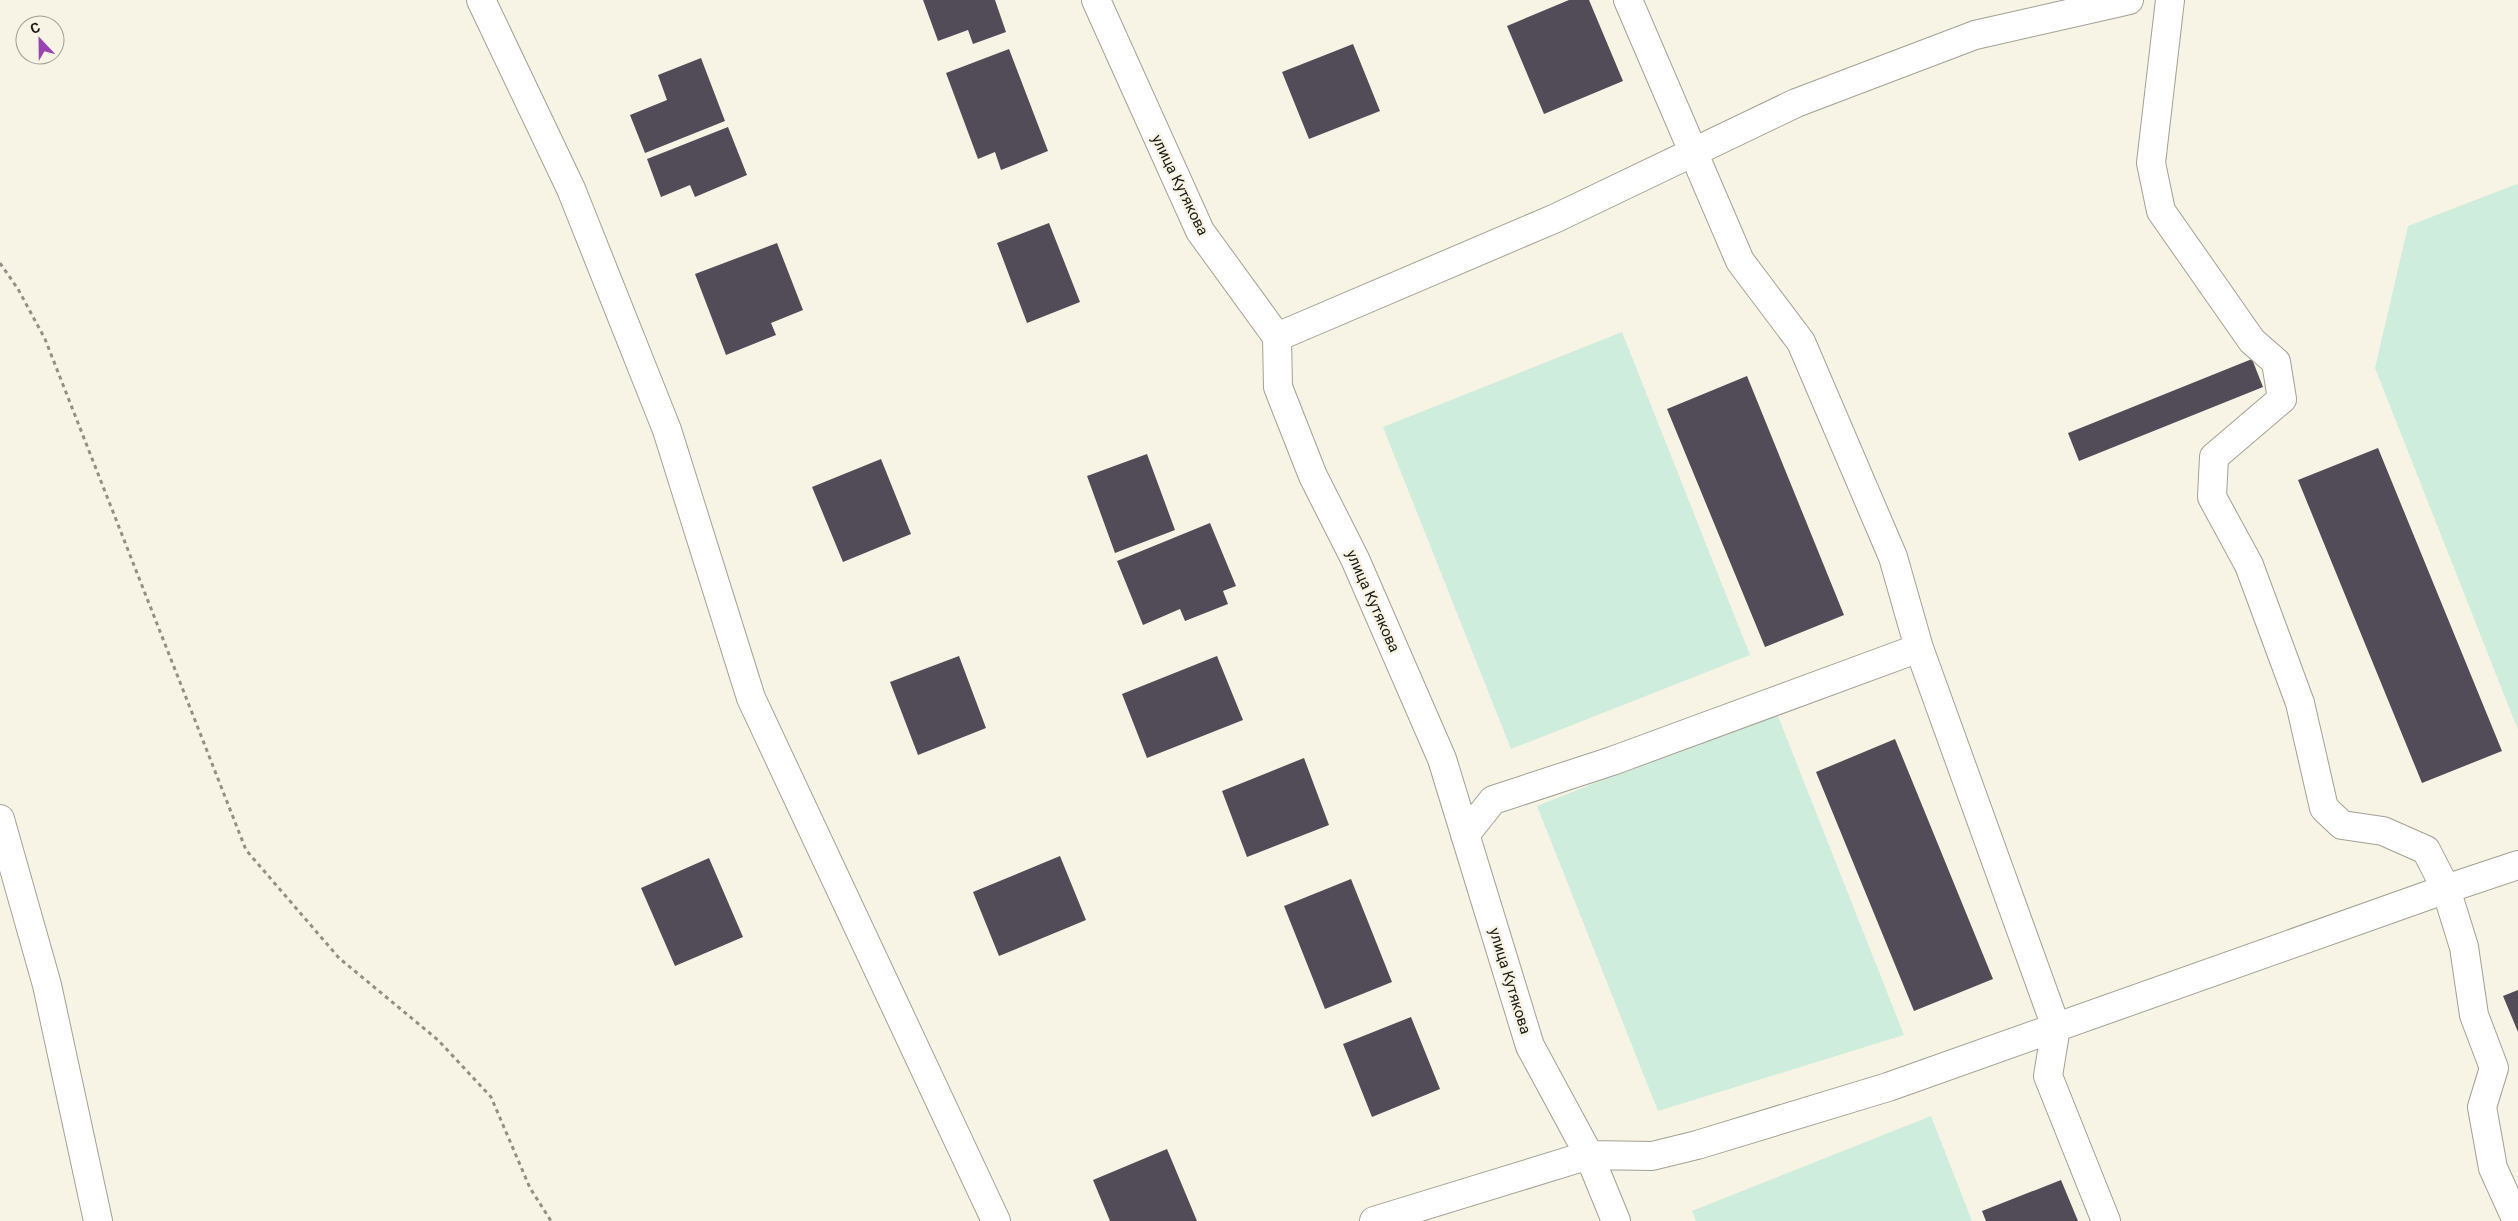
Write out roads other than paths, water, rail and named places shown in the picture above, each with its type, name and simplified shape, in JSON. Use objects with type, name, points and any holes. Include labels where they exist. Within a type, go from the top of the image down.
[{"type":"street","points":[[482,0],[571,189],[667,430],[751,698],[996,1221]]},
{"type":"street","name":"улица Кутякова","points":[[1096,0],[1200,231],[1277,337],[1278,387],[1313,476],[1355,559],[1442,760],[1530,1046],[1589,1155],[1616,1221]]},
{"type":"street","points":[[1628,0],[1740,261],[1800,342],[1893,557],[1919,648],[2056,1027],[2048,1076],[2106,1221]]},
{"type":"street","points":[[1277,337],[1556,218],[1796,103],[1975,35],[2129,0]]},
{"type":"street","points":[[2170,0],[2151,163],[2161,212],[2252,341],[2276,362],[2282,399],[2214,457],[2212,498],[2249,565],[2300,703],[2324,808],[2342,825],[2383,830],[2426,850],[2446,888],[2464,947],[2474,1015],[2494,1068],[2482,1107],[2493,1168],[2517,1221]]},
{"type":"street","points":[[1465,835],[1493,800],[1612,761],[1919,648]]},
{"type":"street","points":[[0,819],[47,985],[98,1221]]},
{"type":"street","points":[[1374,1221],[1589,1155],[1652,1156],[1697,1145],[1888,1087],[2446,888],[2518,866]]}]
